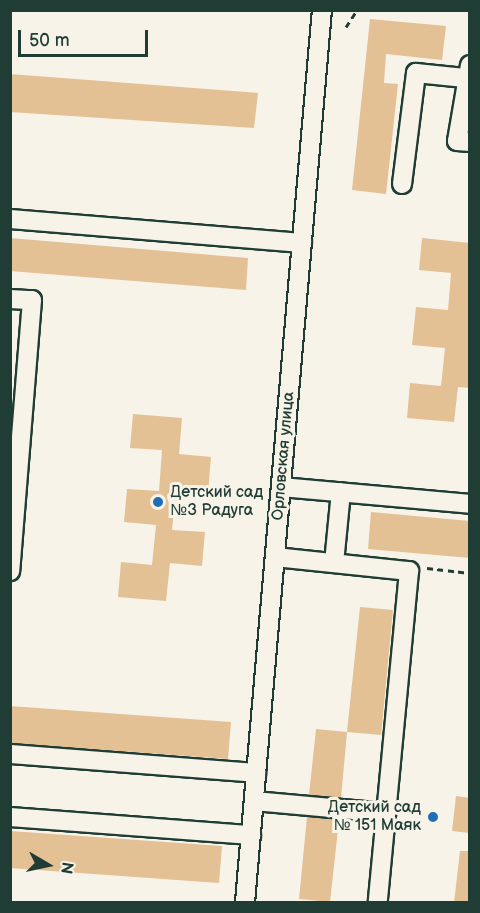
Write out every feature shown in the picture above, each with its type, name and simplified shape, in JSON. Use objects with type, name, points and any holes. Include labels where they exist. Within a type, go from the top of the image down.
[{"type":"street","name":"Орловская улица","points":[[245,903],[322,10]]},
{"type":"street","points":[[402,184],[416,73],[467,71],[457,141],[470,142]]},
{"type":"street","points":[[10,219],[302,243]]},
{"type":"street","points":[[10,299],[32,300],[10,571]]},
{"type":"street","points":[[281,487],[470,504]]},
{"type":"street","points":[[334,563],[341,492]]},
{"type":"street","points":[[275,557],[409,571],[378,903]]},
{"type":"street","points":[[10,754],[256,773]]},
{"type":"street","points":[[254,801],[386,813]]},
{"type":"street","points":[[10,817],[251,835]]},
{"type":"path","points":[[346,27],[357,10]]},
{"type":"path","points":[[422,567],[470,573]]},
{"type":"building","points":[[370,19],[446,26],[442,60],[386,54],[384,83],[398,84],[386,194],[352,190]]},
{"type":"building","points":[[10,74],[258,93],[254,128],[10,112]]},
{"type":"building","points":[[10,238],[248,258],[246,290],[10,271]]},
{"type":"building","points":[[422,238],[470,243],[470,388],[458,387],[454,422],[407,418],[410,383],[441,386],[445,348],[412,345],[416,307],[448,310],[451,273],[419,270]]},
{"type":"building","points":[[133,414],[182,418],[179,454],[211,457],[208,493],[176,490],[172,530],[205,532],[202,566],[170,563],[166,601],[118,597],[121,562],[152,565],[156,525],[124,522],[127,489],[159,491],[162,450],[130,448]]},
{"type":"building","points":[[371,512],[470,521],[470,558],[368,549]]},
{"type":"building","points":[[360,607],[393,610],[381,735],[347,732]]},
{"type":"building","points":[[10,706],[231,722],[228,759],[10,743]]},
{"type":"building","points":[[316,729],[347,732],[341,798],[309,795]]},
{"type":"building","points":[[456,796],[470,798],[470,833],[452,831]]},
{"type":"building","points":[[307,817],[339,820],[330,902],[299,899]]},
{"type":"building","points":[[10,831],[222,846],[219,883],[10,868]]},
{"type":"building","points":[[460,851],[470,851],[470,903],[454,903]]},
{"type":"place","name":"Детский сад №3 Радуга","points":[[158,502]]},
{"type":"place","name":"Детский сад № 151 Маяк","points":[[433,817]]}]
